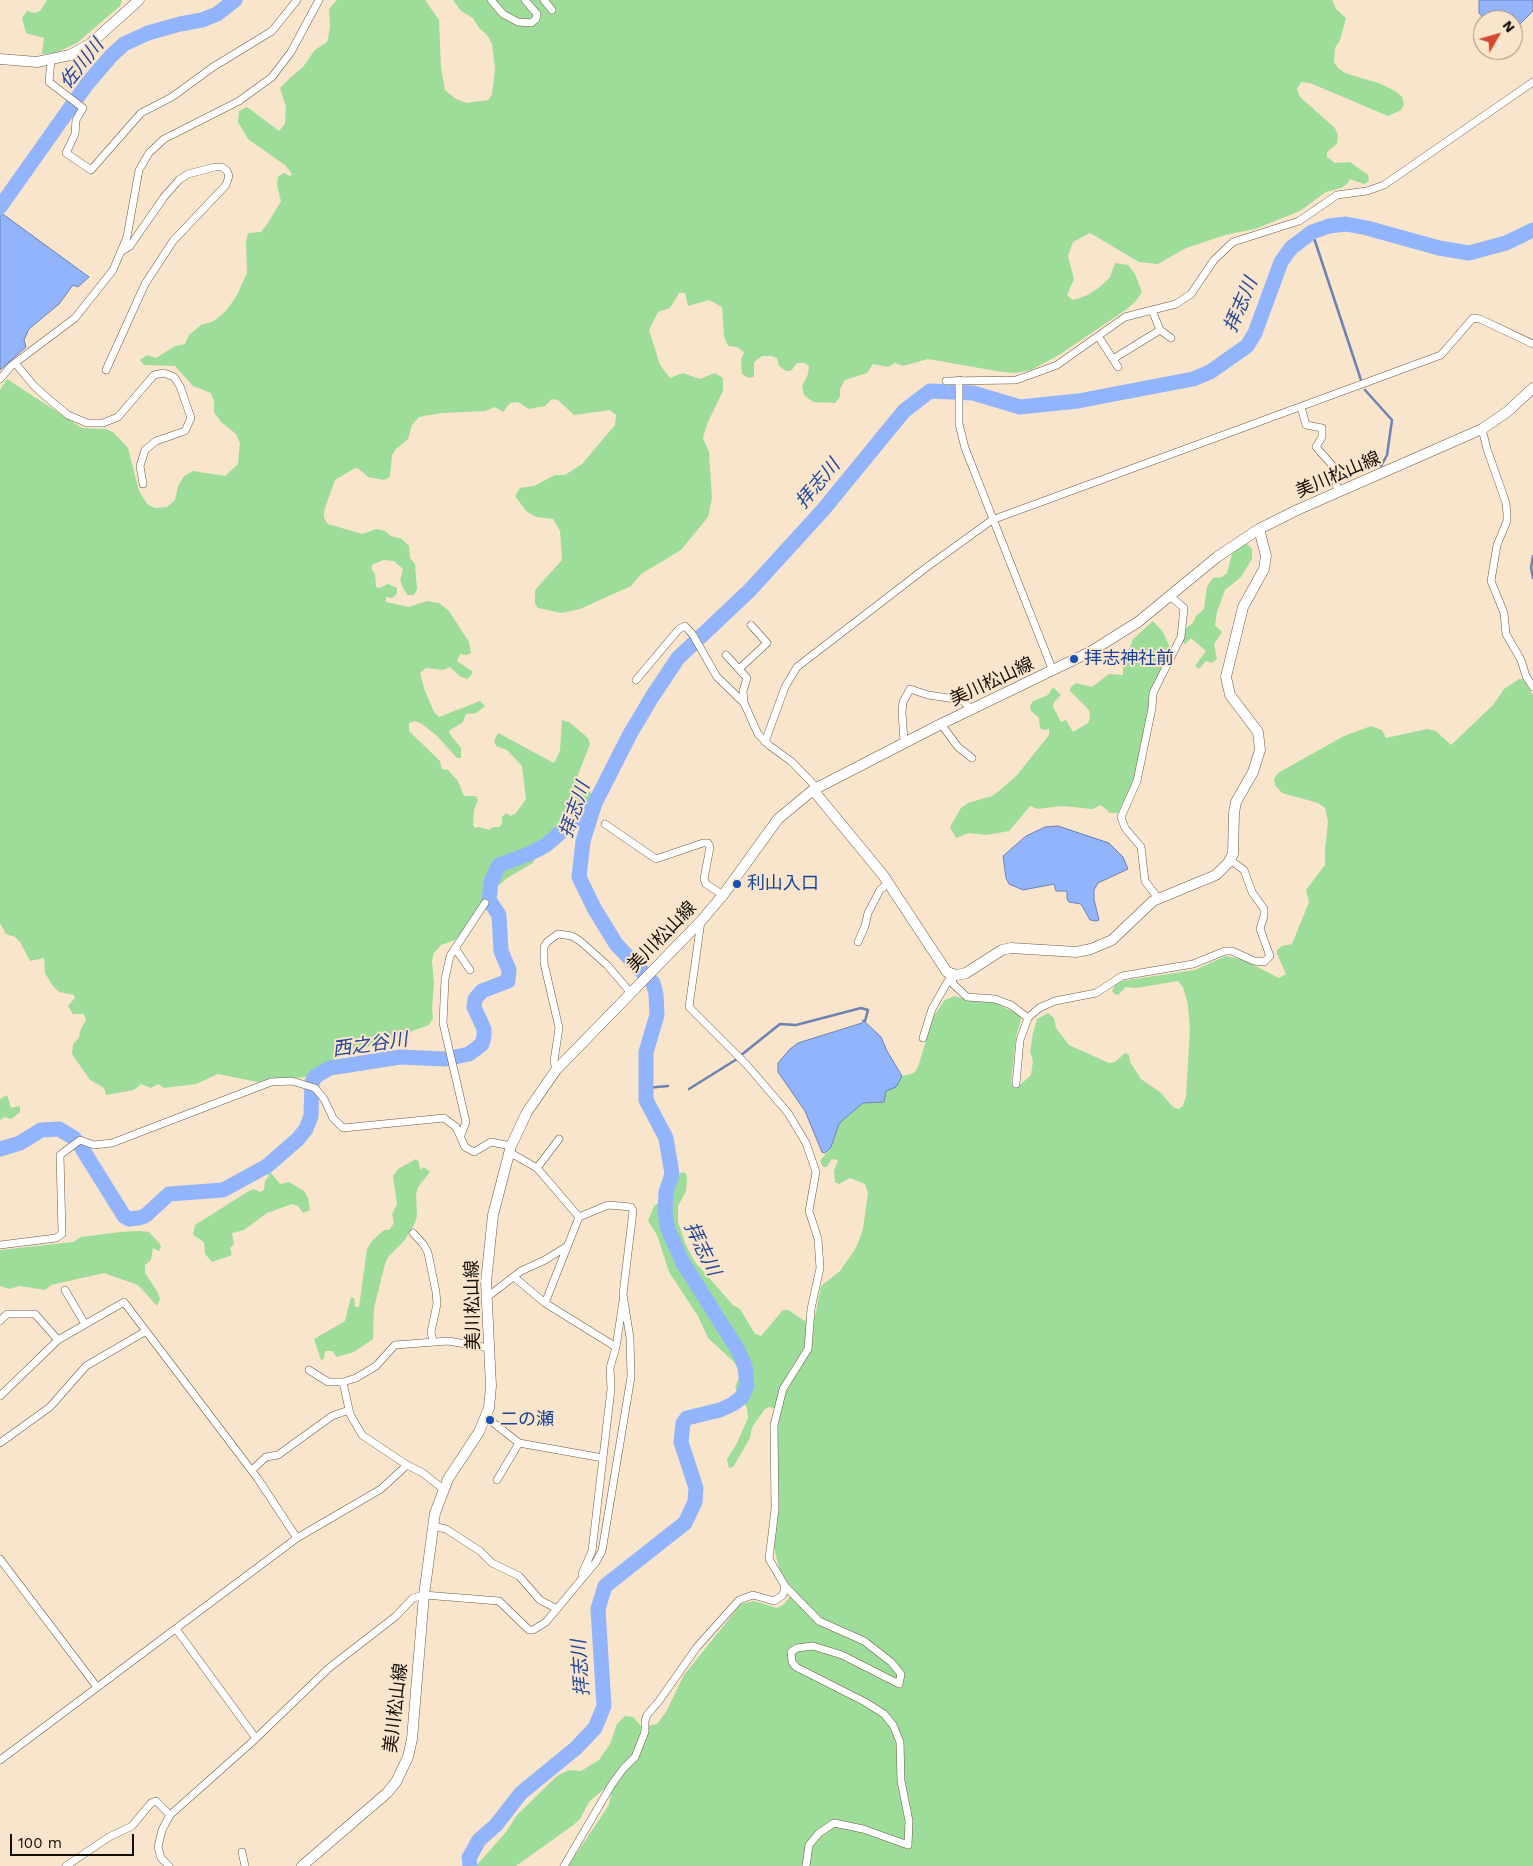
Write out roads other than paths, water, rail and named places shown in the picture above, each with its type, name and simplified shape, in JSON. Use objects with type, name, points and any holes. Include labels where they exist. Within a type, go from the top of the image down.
[{"type":"main road","points":[[0,59],[37,62],[70,56],[90,44],[139,0]]},
{"type":"main road","name":"美川松山線","points":[[302,1866],[376,1803],[396,1782],[412,1739],[424,1595],[432,1526],[443,1490],[486,1417],[490,1392],[486,1298],[489,1238],[510,1149],[527,1112],[556,1070],[701,920],[723,895],[778,820],[815,789],[904,742],[1053,671],[1115,638],[1217,557],[1259,529],[1338,492],[1482,430],[1507,412],[1533,388]]},
{"type":"main road","points":[[815,789],[888,883],[942,966],[952,974],[966,973],[1002,950],[1011,948],[1076,952],[1091,949],[1121,933],[1146,906],[1158,898],[1216,875],[1230,860],[1234,843],[1233,827],[1236,802],[1253,772],[1260,750],[1258,732],[1230,695],[1226,677],[1242,607],[1264,569],[1266,556],[1259,529]]},
{"type":"street","points":[[51,60],[50,82],[83,108],[76,120],[75,134],[66,153],[91,170],[141,114],[172,97],[213,67],[272,31],[297,0]]},
{"type":"street","points":[[0,379],[15,363],[75,318],[103,284],[122,251],[127,237],[136,181],[149,153],[164,139],[238,101],[272,77],[291,52],[319,0]]},
{"type":"street","points":[[491,0],[503,14],[518,22],[531,23],[536,19],[537,14],[525,0]]},
{"type":"street","points":[[544,0],[552,10]]},
{"type":"street","points":[[946,381],[1016,380],[1057,365],[1125,317],[1176,304],[1191,294],[1214,260],[1233,242],[1299,221],[1337,195],[1366,191],[1384,185],[1533,82]]},
{"type":"street","points":[[106,370],[145,284],[173,241],[226,185],[229,176],[227,171],[222,167],[215,167],[188,174],[179,180],[164,197],[130,246],[122,251]]},
{"type":"street","points":[[1152,310],[1160,330],[1171,338]]},
{"type":"street","points":[[765,742],[785,688],[798,667],[927,566],[992,520],[1441,355],[1473,318],[1480,319],[1533,344]]},
{"type":"street","points":[[1113,360],[1160,330]]},
{"type":"street","points":[[1098,336],[1118,367]]},
{"type":"street","points":[[15,363],[35,387],[51,401],[68,415],[87,423],[103,423],[118,416],[154,375],[164,372],[174,377],[180,386],[191,418],[185,431],[156,441],[145,450],[140,466],[144,484]]},
{"type":"street","points":[[959,381],[959,424],[965,448],[1053,671]]},
{"type":"street","points":[[1301,407],[1306,425],[1322,428],[1322,437],[1316,447],[1332,465],[1338,492]]},
{"type":"street","points":[[1482,430],[1506,503],[1507,514],[1507,521],[1497,545],[1491,581],[1504,613],[1506,634],[1522,660],[1526,676],[1533,687]]},
{"type":"street","points":[[1158,898],[1145,881],[1141,847],[1125,828],[1120,817],[1137,780],[1152,708],[1153,693],[1181,637],[1184,608],[1170,596]]},
{"type":"street","points":[[739,669],[767,643],[753,628],[762,625]]},
{"type":"street","points":[[636,680],[682,626],[689,629],[717,677],[744,703]]},
{"type":"street","points":[[726,654],[747,678],[743,691],[744,703],[753,727],[765,742],[792,762],[815,789]]},
{"type":"street","points":[[904,742],[903,702],[910,689],[928,695],[962,700],[971,709]]},
{"type":"street","points":[[941,724],[958,746],[972,758]]},
{"type":"street","points":[[605,824],[656,859],[708,843],[710,847],[704,879],[706,884],[723,895]]},
{"type":"street","points":[[1016,1084],[1020,1040],[1028,1018],[1039,1008],[1055,1001],[1096,993],[1122,976],[1193,964],[1225,951],[1232,951],[1260,962],[1268,960],[1270,956],[1269,950],[1260,929],[1264,909],[1252,892],[1244,870],[1230,860]]},
{"type":"street","points":[[858,942],[866,926],[868,913],[880,890],[888,883]]},
{"type":"street","points":[[461,1135],[466,1122],[455,1068],[443,1023],[442,1004],[447,964],[455,948],[485,903]]},
{"type":"street","points":[[701,920],[689,1007],[746,1065],[788,1113],[806,1144],[816,1172],[809,1211],[818,1239],[821,1257],[811,1309],[808,1349],[783,1389],[774,1425],[775,1509],[769,1559],[785,1586],[819,1621],[864,1642],[891,1662],[901,1674],[899,1684],[842,1655],[813,1646],[797,1648],[791,1652],[792,1662],[796,1667],[866,1702],[884,1714],[893,1725],[900,1742],[901,1781],[909,1821],[908,1845],[863,1829],[834,1823],[819,1833],[809,1845],[806,1866]]},
{"type":"street","points":[[556,1070],[554,1061],[559,1028],[544,963],[544,947],[547,942],[558,934],[572,936],[608,964],[631,992]]},
{"type":"street","points":[[455,948],[470,970]]},
{"type":"street","points":[[952,974],[953,984],[967,997],[995,999],[1011,1005],[1028,1018]]},
{"type":"street","points":[[922,1038],[932,1009],[952,974]]},
{"type":"street","points":[[0,1245],[56,1238],[62,1234],[60,1155],[80,1140],[94,1145],[112,1143],[259,1086],[281,1081],[306,1084],[315,1088],[324,1099],[333,1118],[343,1128],[438,1117],[450,1121],[461,1135],[464,1147],[474,1152],[491,1142],[510,1149],[538,1168],[579,1216]]},
{"type":"street","points":[[538,1168],[559,1139]]},
{"type":"street","points":[[546,1303],[579,1216],[601,1206],[631,1207],[633,1211],[623,1301],[616,1348],[610,1368],[611,1389],[592,1551],[579,1581]]},
{"type":"street","points":[[413,1233],[424,1245],[428,1253],[436,1292],[437,1304],[432,1332],[433,1341]]},
{"type":"street","points":[[486,1298],[514,1277],[567,1247]]},
{"type":"street","points":[[514,1277],[546,1303],[616,1348]]},
{"type":"street","points":[[65,1290],[85,1324]]},
{"type":"street","points":[[168,1866],[160,1858],[158,1847],[162,1830],[170,1815],[329,1668],[396,1616],[414,1598],[424,1595],[499,1601],[529,1630],[538,1629],[596,1562],[602,1551],[632,1359],[623,1301]]},
{"type":"street","points":[[0,1396],[58,1340],[124,1302],[252,1470],[297,1538]]},
{"type":"street","points":[[0,1321],[7,1314],[35,1314],[58,1340]]},
{"type":"street","points":[[0,1443],[50,1407],[86,1366],[146,1331]]},
{"type":"street","points":[[309,1370],[328,1382],[343,1382],[356,1378],[376,1366],[395,1345],[448,1341],[489,1348]]},
{"type":"street","points":[[343,1382],[349,1410],[366,1440],[423,1473],[443,1490]]},
{"type":"street","points":[[252,1470],[266,1457],[278,1455],[332,1416],[349,1410]]},
{"type":"street","points":[[486,1417],[519,1443],[603,1458]]},
{"type":"street","points":[[497,1480],[519,1443]]},
{"type":"street","points":[[0,1760],[297,1538],[381,1489],[407,1465]]},
{"type":"street","points":[[432,1526],[446,1530],[480,1552],[492,1563],[519,1576],[540,1600],[557,1609]]},
{"type":"street","points":[[0,1559],[96,1687]]},
{"type":"street","points":[[564,1866],[612,1784],[635,1757],[645,1732],[644,1721],[647,1715],[697,1647],[739,1600],[753,1595],[774,1601],[783,1594],[785,1586]]},
{"type":"street","points":[[176,1629],[255,1737]]},
{"type":"street","points":[[66,1866],[109,1837],[132,1826],[151,1803],[156,1801],[170,1815]]},
{"type":"street","points":[[242,1852],[245,1866]]},
{"type":"water","points":[[1479,0],[1533,0],[1533,11],[1523,21],[1523,10],[1479,10]]},
{"type":"water","points":[[0,212],[89,277],[78,287],[73,285],[59,304],[29,329],[24,340],[26,347],[0,370]]},
{"type":"water","points":[[1058,826],[1109,843],[1123,857],[1128,869],[1098,883],[1094,890],[1099,920],[1090,920],[1081,904],[1069,902],[1067,891],[1056,891],[1054,884],[1023,890],[1009,884],[1006,878],[1003,856],[1026,836],[1045,827]]},
{"type":"water","points":[[863,1020],[881,1037],[902,1076],[896,1087],[886,1091],[884,1102],[863,1103],[839,1124],[831,1147],[825,1153],[822,1152],[805,1111],[778,1072],[778,1063],[798,1043],[862,1023]]},
{"type":"waterway","name":"佐川川","points":[[0,207],[87,84],[124,44],[148,33],[202,20],[217,14],[235,0]]},
{"type":"waterway","name":"拝志川","points":[[470,1866],[469,1858],[479,1840],[496,1825],[521,1793],[576,1748],[595,1728],[604,1706],[598,1609],[605,1586],[685,1523],[695,1502],[696,1488],[681,1442],[683,1423],[687,1418],[720,1410],[733,1404],[742,1397],[747,1385],[745,1366],[738,1350],[683,1263],[668,1229],[665,1212],[666,1192],[672,1174],[666,1138],[646,1100],[646,1052],[657,1015],[656,994],[653,983],[616,944],[594,908],[579,877],[583,841],[595,803],[630,734],[652,697],[678,658],[750,590],[823,510],[904,411],[930,391],[973,393],[1020,407],[1078,401],[1193,379],[1210,372],[1247,346],[1255,333],[1281,262],[1291,248],[1312,232],[1329,226],[1346,224],[1367,228],[1439,248],[1469,253],[1506,243],[1533,230]]},
{"type":"waterway","points":[[1312,232],[1361,380]]},
{"type":"waterway","points":[[1365,390],[1392,420],[1387,455],[1381,466]]},
{"type":"waterway","points":[[1533,556],[1531,568],[1533,578]]},
{"type":"waterway","name":"西之谷川","points":[[0,1149],[20,1143],[41,1130],[59,1129],[74,1138],[81,1147],[124,1216],[129,1219],[138,1218],[145,1216],[169,1194],[223,1190],[267,1166],[298,1139],[306,1129],[311,1116],[312,1082],[316,1076],[330,1068],[400,1057],[445,1059],[469,1054],[482,1044],[484,1036],[484,1029],[474,1007],[475,999],[482,991],[508,981],[509,970],[501,951],[499,915],[489,900],[491,882],[499,865],[529,854],[546,845],[595,803]]},
{"type":"waterway","points":[[740,1056],[780,1024],[796,1025],[861,1008],[868,1010],[865,1021]]},
{"type":"waterway","points":[[689,1089],[737,1059]]},
{"type":"waterway","points":[[646,1088],[668,1086]]},
{"type":"place","name":"拝志神社前","points":[[1074,659]]},
{"type":"place","name":"利山入口","points":[[737,884]]},
{"type":"place","name":"二の瀬","points":[[490,1420]]}]
